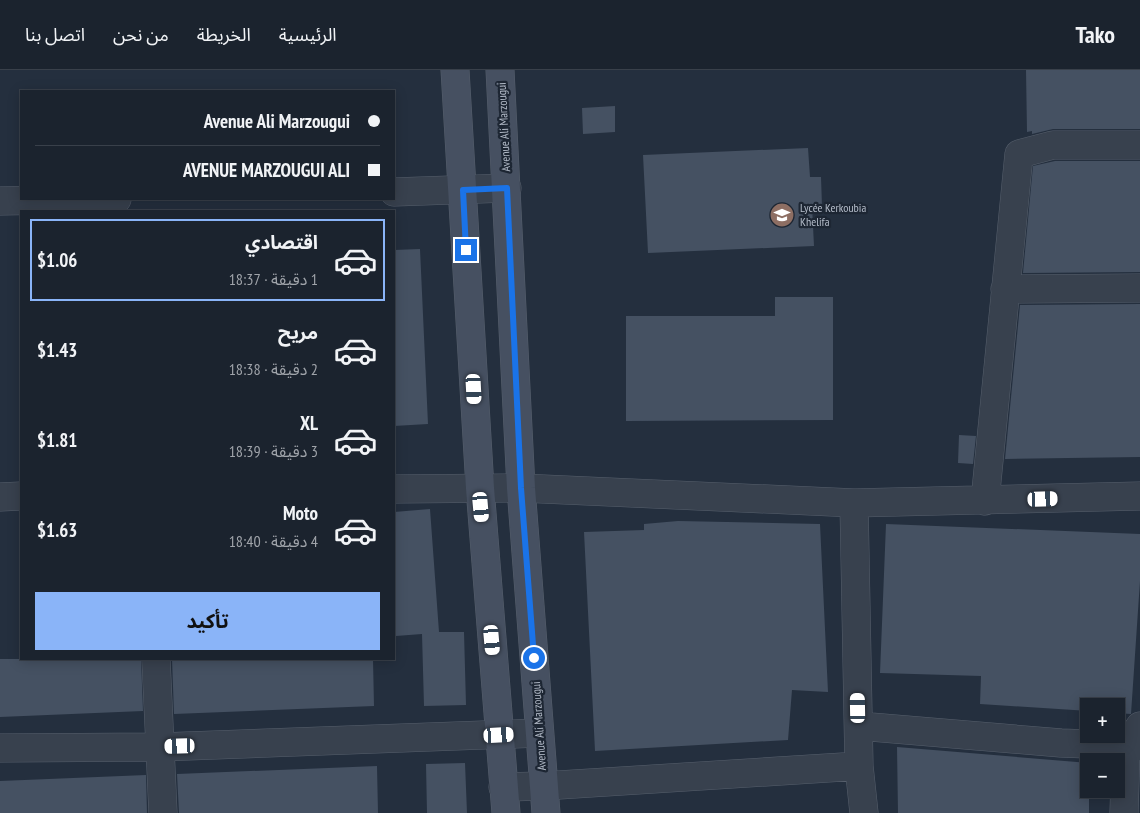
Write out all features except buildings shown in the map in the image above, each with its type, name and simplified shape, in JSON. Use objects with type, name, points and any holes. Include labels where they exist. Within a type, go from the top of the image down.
[{"type":"main road","points":[[455,70],[480,488],[505,800]]},
{"type":"main road","name":"Avenue Ali Marzougui","points":[[500,70],[521,488],[546,813]]},
{"type":"street","points":[[985,501],[1019,154],[1053,145],[1140,145]]},
{"type":"street","points":[[395,192],[507,188]]},
{"type":"street","points":[[0,201],[58,200]]},
{"type":"street","points":[[1005,289],[1140,288]]},
{"type":"street","points":[[395,489],[521,488],[854,503],[1140,496]]},
{"type":"street","points":[[0,497],[20,496]]},
{"type":"street","points":[[854,503],[859,766],[864,813]]},
{"type":"street","points":[[156,660],[163,813]]},
{"type":"street","points":[[859,726],[1062,743],[1135,739],[1124,813]]},
{"type":"street","points":[[0,748],[160,747],[539,734]]},
{"type":"street","points":[[505,800],[543,786],[859,766]]},
{"type":"place","name":"Lycée Kerkoubia Khelifa","points":[[782,215]]},
{"type":"route","points":[[466,250],[463,190],[507,188],[521,488],[534,658]]}]
